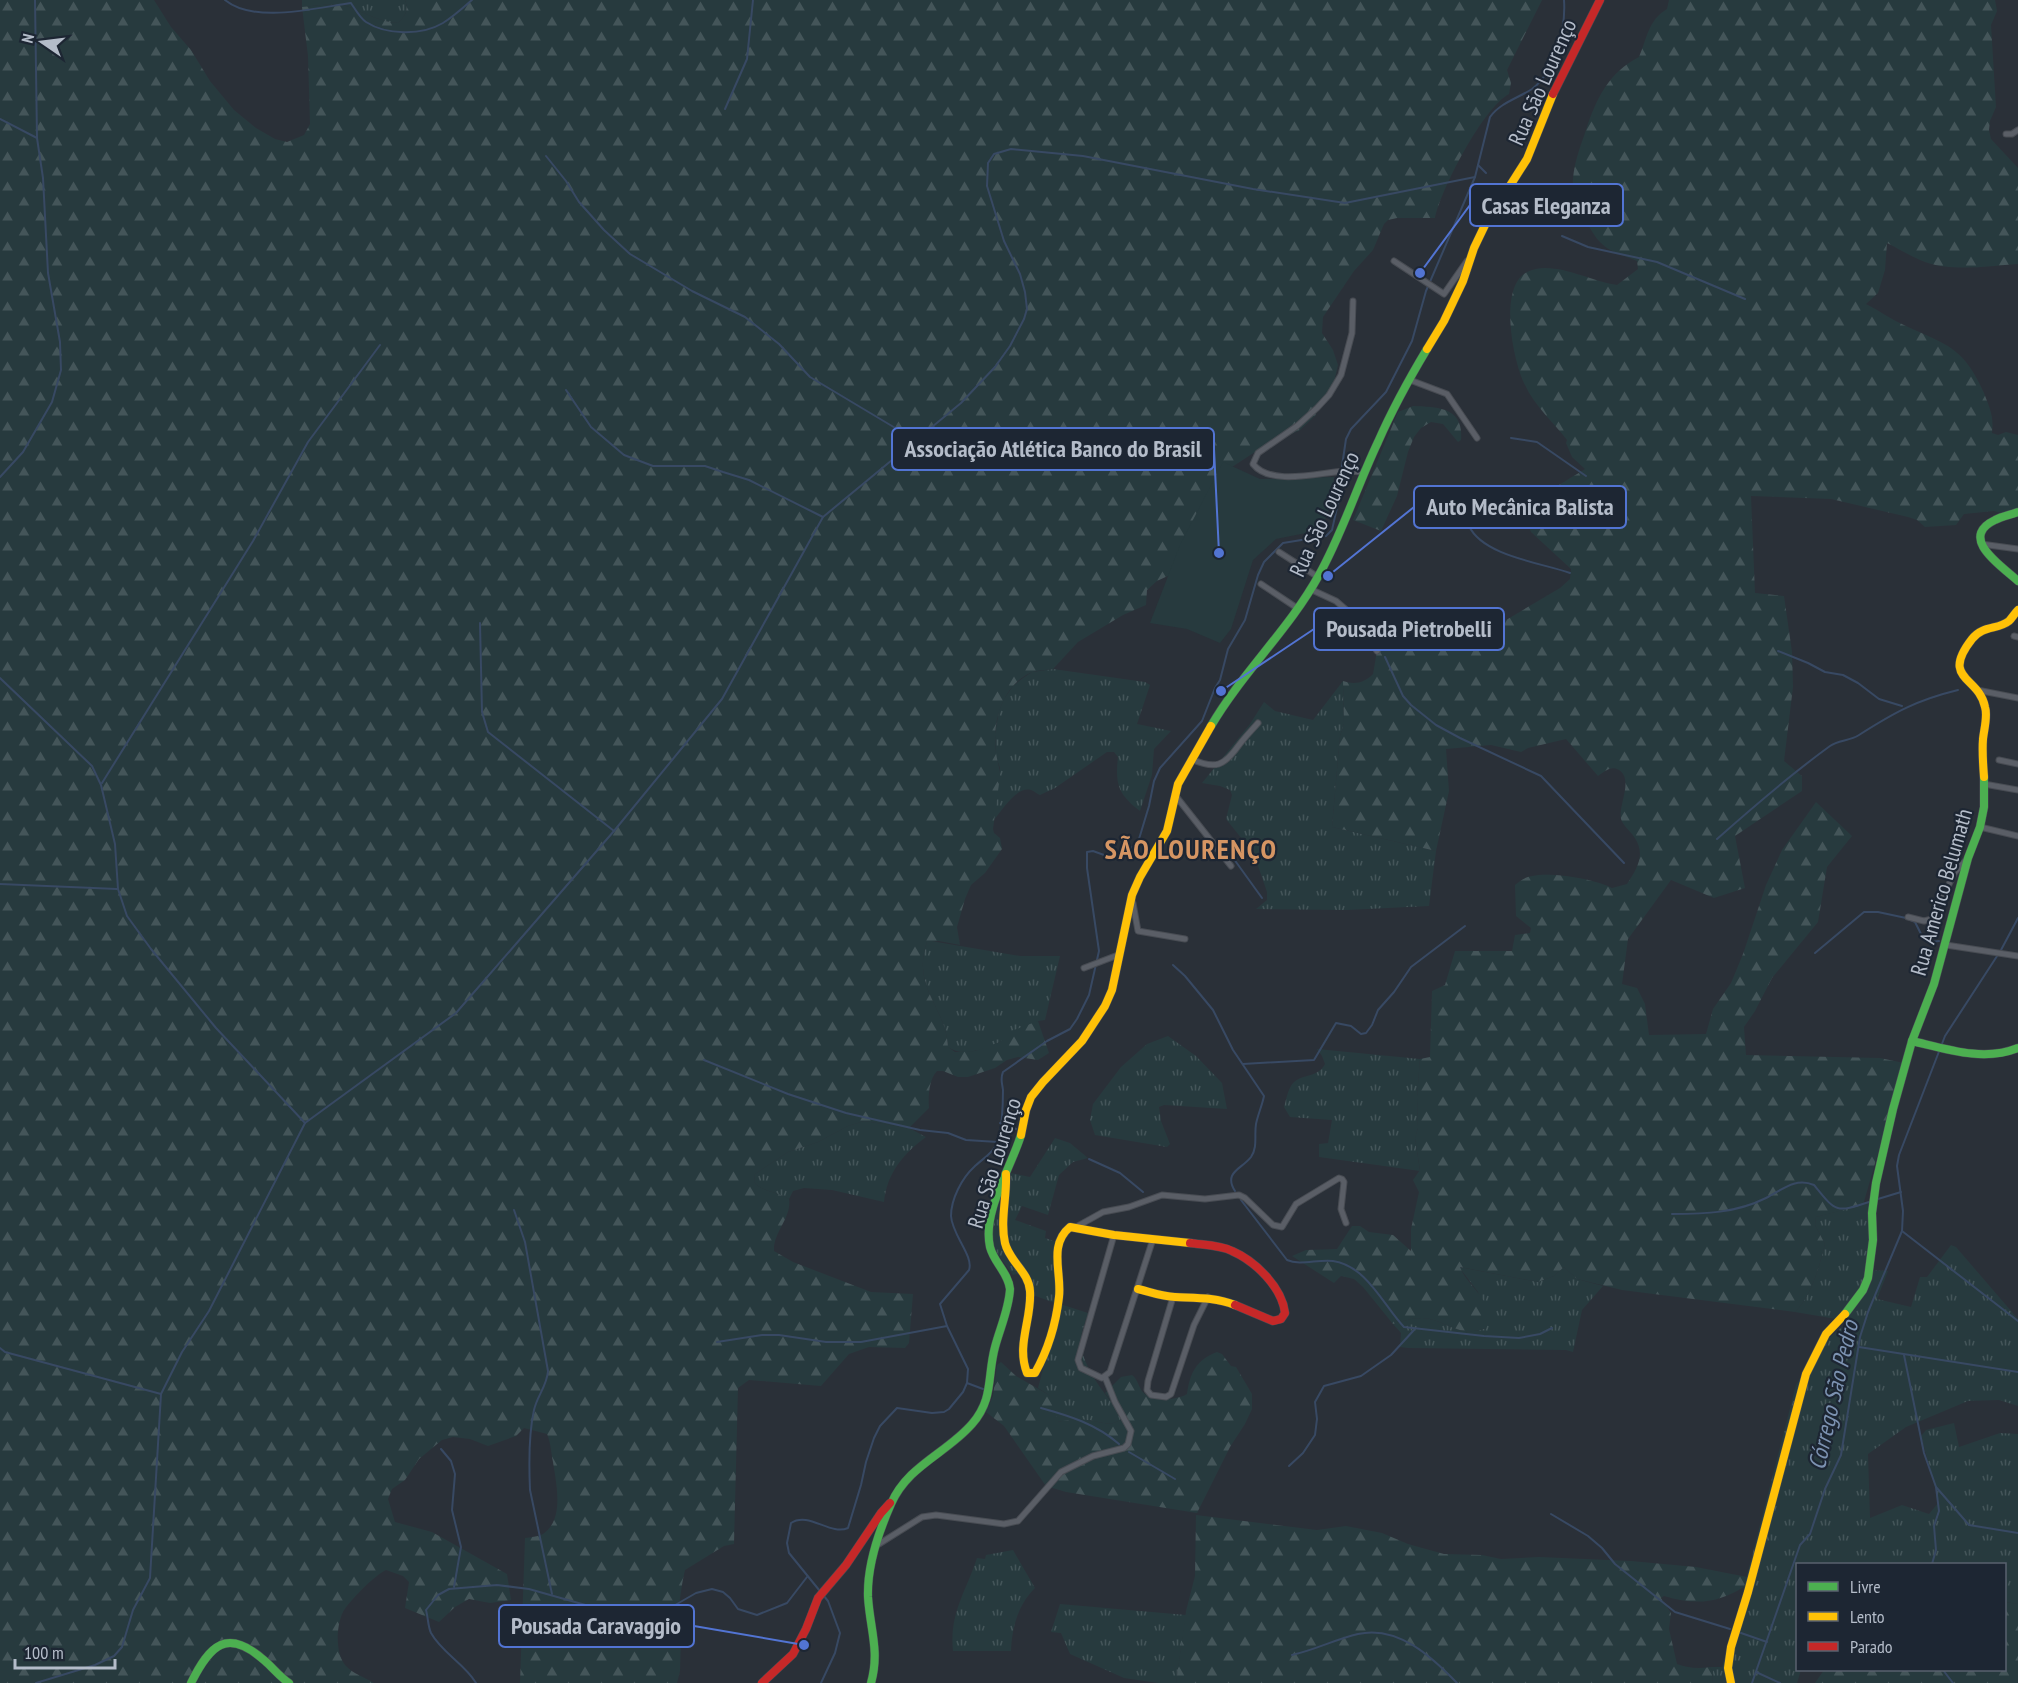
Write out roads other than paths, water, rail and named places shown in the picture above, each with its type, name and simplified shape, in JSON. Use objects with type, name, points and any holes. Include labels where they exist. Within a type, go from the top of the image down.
[{"type":"street","name":"Rua São Lourenço","points":[[892,1501],[899,1488],[916,1468],[970,1426],[989,1395],[992,1356],[1004,1320],[1010,1291],[1008,1278],[992,1257],[988,1239],[989,1227],[1006,1173],[1021,1138],[1026,1111],[1032,1095],[1037,1087],[1077,1048],[1106,1004],[1112,990],[1132,895],[1164,840],[1175,795],[1185,770],[1227,699],[1298,608],[1318,577],[1334,546],[1364,472],[1410,380],[1444,321],[1463,280],[1474,248],[1490,217],[1527,159],[1552,96],[1600,0]]},
{"type":"street","points":[[2006,134],[2012,134],[2018,130]]},
{"type":"street","points":[[1394,261],[1441,293],[1446,293],[1474,248]]},
{"type":"street","points":[[1353,301],[1352,333],[1341,375],[1329,395],[1297,426],[1258,453],[1254,461],[1255,467],[1260,470],[1286,477],[1347,471],[1364,472]]},
{"type":"street","points":[[1410,380],[1447,394],[1477,438]]},
{"type":"street","points":[[2018,512],[1990,522],[1982,532],[1981,544],[1985,553],[2018,581]]},
{"type":"street","points":[[1981,544],[2018,549]]},
{"type":"street","points":[[1279,552],[1318,577]]},
{"type":"street","points":[[1261,584],[1298,608]]},
{"type":"street","points":[[1310,590],[1336,601],[1351,614],[1377,651]]},
{"type":"street","name":"Rua Americo Belumath","points":[[1731,1683],[1728,1668],[1731,1647],[1748,1592],[1806,1374],[1826,1334],[1853,1305],[1868,1278],[1876,1183],[1912,1041],[1934,984],[1968,858],[1980,827],[1984,807],[1983,743],[1986,715],[1984,701],[1977,690],[1971,687],[1962,676],[1959,667],[1961,656],[1973,638],[1982,630],[2008,622],[2018,610]]},
{"type":"street","points":[[1977,690],[2018,698]]},
{"type":"street","points":[[1191,759],[1204,765],[1222,764],[1258,723]]},
{"type":"street","points":[[1999,760],[2018,764]]},
{"type":"street","points":[[1984,784],[2018,790]]},
{"type":"street","points":[[1175,795],[1231,866]]},
{"type":"street","points":[[1980,827],[2018,836]]},
{"type":"street","points":[[1908,917],[1924,921],[1932,919],[1958,867],[1968,858]]},
{"type":"street","points":[[1132,895],[1138,932],[1185,939]]},
{"type":"street","points":[[1946,945],[2018,956]]},
{"type":"street","points":[[1084,968],[1118,955]]},
{"type":"street","points":[[1912,1041],[1976,1054],[2000,1053],[2018,1048]]},
{"type":"street","points":[[1006,1173],[1003,1232],[1005,1246],[1027,1277],[1030,1290],[1023,1345],[1025,1371],[1030,1374],[1035,1372],[1039,1366],[1059,1299],[1057,1259],[1059,1238],[1064,1230],[1070,1227],[1114,1235],[1224,1248],[1236,1252],[1255,1265],[1277,1290],[1285,1309],[1284,1317],[1270,1320],[1222,1300],[1173,1296],[1138,1289]]},
{"type":"street","points":[[1076,1227],[1102,1212],[1129,1207],[1162,1195],[1205,1199],[1239,1195],[1273,1225],[1282,1227],[1296,1204],[1339,1178],[1344,1182],[1340,1204],[1346,1223]]},
{"type":"street","points":[[1114,1235],[1078,1360],[1081,1368],[1102,1378],[1110,1372],[1153,1239]]},
{"type":"street","points":[[1173,1296],[1148,1381],[1147,1390],[1151,1395],[1166,1397],[1171,1394],[1194,1325],[1208,1298]]},
{"type":"street","points":[[879,1544],[922,1517],[936,1515],[1004,1524],[1018,1521],[1061,1472],[1093,1456],[1124,1448],[1128,1444],[1131,1431],[1115,1402],[1105,1377]]},
{"type":"street","points":[[871,1683],[877,1658],[868,1590],[892,1501]]},
{"type":"street","points":[[762,1683],[796,1649],[818,1598],[871,1530],[880,1513],[892,1501]]},
{"type":"street","points":[[190,1683],[206,1654],[217,1644],[225,1643],[250,1650],[289,1683]]},
{"type":"waterway","points":[[0,477],[23,452],[52,402],[61,370],[60,342],[48,273],[43,178],[37,138],[35,0]]},
{"type":"waterway","points":[[225,0],[237,7],[268,13],[303,11],[351,3],[366,22],[383,29],[404,32],[424,30],[443,23],[472,0]]},
{"type":"waterway","points":[[725,109],[747,59],[753,0]]},
{"type":"waterway","points":[[821,1683],[835,1653],[840,1633],[828,1601],[789,1553],[787,1543],[791,1523],[805,1520],[834,1529],[848,1528],[866,1462],[880,1426],[897,1408],[932,1413],[944,1412],[963,1392],[967,1383],[968,1369],[947,1326],[940,1304],[969,1270],[970,1264],[952,1223],[953,1203],[965,1177],[997,1144],[1002,1118],[1001,1079],[1003,1072],[1047,1041],[1070,1029],[1089,995],[1099,951],[1087,868],[1087,852],[1115,855],[1133,847],[1139,839],[1154,781],[1160,768],[1202,721],[1220,680],[1228,649],[1245,620],[1264,562],[1283,543],[1326,536],[1332,530],[1343,481],[1342,466],[1346,439],[1351,429],[1386,392],[1412,341],[1426,291],[1475,177],[1490,117],[1504,104],[1532,89],[1547,72],[1553,61],[1561,36],[1564,0]]},
{"type":"waterway","points":[[0,119],[37,138]]},
{"type":"waterway","points":[[36,1683],[95,1665],[114,1656],[122,1647],[133,1610],[150,1578],[161,1394],[182,1352],[209,1311],[305,1123],[456,1013],[614,831],[722,699],[823,517],[961,403],[995,367],[1010,346],[1027,309],[1020,274],[1004,241],[987,186],[988,163],[994,154],[1011,149],[1083,156],[1253,189],[1345,203],[1475,177]]},
{"type":"waterway","points":[[546,156],[579,202],[630,254],[692,291],[745,317],[779,344],[810,377],[917,441]]},
{"type":"waterway","points":[[1478,165],[1486,173]]},
{"type":"waterway","points":[[1562,236],[1588,247],[1657,262],[1745,299]]},
{"type":"waterway","points":[[102,783],[253,541],[308,442],[380,345]]},
{"type":"waterway","points":[[566,390],[591,427],[624,455],[653,466],[705,466],[749,480],[823,517]]},
{"type":"waterway","points":[[1511,438],[1537,442],[1586,476]]},
{"type":"waterway","points":[[1474,513],[1469,526],[1487,545],[1514,557],[1570,573]]},
{"type":"waterway","points":[[480,623],[482,712],[488,732],[614,831]]},
{"type":"waterway","points":[[1778,651],[1825,672],[1843,675],[1879,699],[1902,706]]},
{"type":"waterway","points":[[1385,657],[1403,696],[1411,705],[1436,725],[1541,776],[1624,863]]},
{"type":"waterway","points":[[0,678],[92,766],[101,785],[115,844],[118,889],[127,916],[216,1028],[305,1123]]},
{"type":"waterway","points":[[1717,839],[1772,791],[1830,746],[1855,737],[1895,713],[1958,690]]},
{"type":"waterway","points":[[1231,855],[1262,898]]},
{"type":"waterway","points":[[0,884],[117,889]]},
{"type":"waterway","points":[[1815,953],[1864,912],[1878,912],[1906,918],[1915,922],[1924,940],[1939,941]]},
{"type":"waterway","name":"Córrego São Pedro","points":[[1752,1683],[1800,1545],[1810,1534],[1825,1489],[1841,1455],[1860,1337],[1902,1231],[1903,1211],[1897,1166],[1899,1155],[1945,1036],[2001,950],[2018,918]]},
{"type":"waterway","points":[[1243,1064],[1314,1060],[1336,1023],[1351,1026],[1361,1034],[1366,1033],[1378,1010],[1411,967],[1465,926]]},
{"type":"waterway","points":[[1173,965],[1213,1010],[1233,1050],[1264,1096],[1256,1124],[1253,1153],[1232,1175],[1232,1185],[1235,1191]]},
{"type":"waterway","points":[[704,1060],[788,1094],[846,1113],[920,1130],[948,1133],[966,1140],[998,1142]]},
{"type":"waterway","points":[[1000,1123],[1016,1129]]},
{"type":"waterway","points":[[1089,1159],[1120,1173],[1143,1192]]},
{"type":"waterway","points":[[1672,1214],[1732,1210],[1755,1203],[1795,1183],[1814,1185],[1827,1201],[1837,1208],[1849,1208],[1869,1202]]},
{"type":"waterway","points":[[1878,1199],[1901,1192]]},
{"type":"waterway","points":[[1241,1200],[1287,1260],[1292,1262],[1333,1261],[1345,1264],[1365,1278],[1404,1327],[1519,1338],[1540,1334],[1552,1328]]},
{"type":"waterway","points":[[514,1210],[525,1242],[548,1371],[532,1419],[530,1490],[552,1594]]},
{"type":"waterway","points":[[1902,1231],[2018,1321]]},
{"type":"waterway","points":[[717,1342],[762,1335],[779,1335],[826,1342],[861,1342],[947,1326]]},
{"type":"waterway","points":[[1289,1466],[1303,1453],[1315,1435],[1317,1419],[1315,1402],[1324,1386],[1361,1376],[1391,1355],[1414,1330]]},
{"type":"waterway","points":[[1859,1347],[2018,1372]]},
{"type":"waterway","points":[[0,1348],[5,1352],[161,1394]]},
{"type":"waterway","points":[[1904,1355],[1924,1453],[1936,1487],[1939,1511],[1934,1526],[1936,1550],[1932,1563]]},
{"type":"waterway","points":[[967,1383],[983,1389]]},
{"type":"waterway","points":[[1041,1408],[1092,1426],[1119,1444]]},
{"type":"waterway","points":[[441,1449],[451,1461],[455,1474],[452,1510],[461,1547],[454,1587]]},
{"type":"waterway","points":[[1129,1452],[1175,1479]]},
{"type":"waterway","points":[[1936,1487],[1969,1525],[2018,1533]]},
{"type":"waterway","points":[[1551,1514],[1588,1536],[1615,1564],[1675,1612],[1730,1629]]},
{"type":"waterway","points":[[476,1683],[466,1670],[441,1647],[430,1631],[426,1610],[438,1595],[449,1589],[497,1585],[529,1589],[589,1606],[631,1611],[670,1608],[696,1593],[712,1589],[723,1592],[738,1609],[757,1615],[787,1603],[807,1577]]},
{"type":"waterway","points":[[1292,1655],[1358,1634],[1373,1632],[1387,1634],[1413,1645],[1437,1663],[1457,1683]]},
{"type":"waterway","points":[[1741,1633],[1767,1642]]},
{"type":"waterway","points":[[1944,1671],[1953,1683]]},
{"type":"waterway","points":[[1756,1672],[1780,1683]]},
{"type":"place","name":"Casas Eleganza","points":[[1420,273]]},
{"type":"place","name":"Associação Atlética Banco do Brasil","points":[[1219,553]]},
{"type":"place","name":"Auto Mecânica Balista","points":[[1328,576]]},
{"type":"place","name":"Pousada Pietrobelli","points":[[1221,691]]},
{"type":"place","name":"Pousada Caravaggio","points":[[804,1645]]},
{"type":"district","name":"SÃO LOURENÇO","points":[[1191,848]]}]
